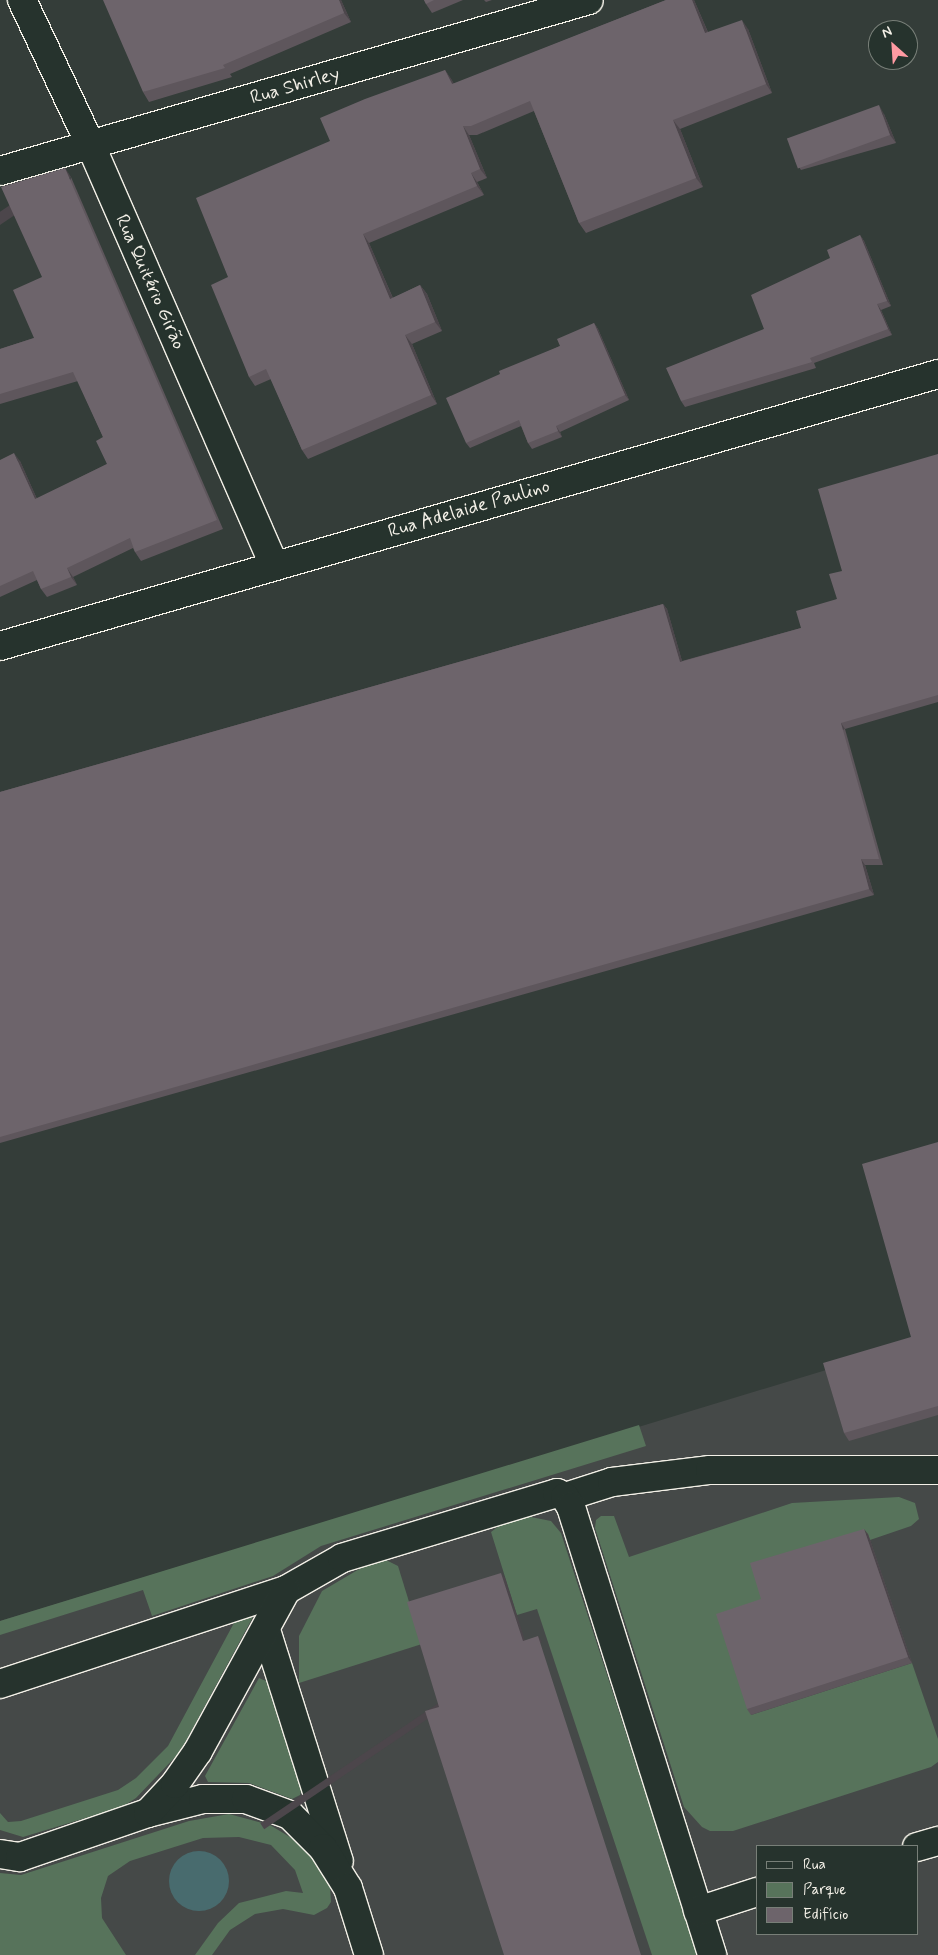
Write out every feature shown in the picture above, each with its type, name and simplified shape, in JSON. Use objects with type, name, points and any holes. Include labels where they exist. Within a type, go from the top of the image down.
[{"type":"street","name":"Rua Quitério Girão","points":[[22,0],[91,146],[274,565]]},
{"type":"street","name":"Rua Shirley","points":[[0,171],[589,0]]},
{"type":"street","name":"Rua Adelaide Paulino","points":[[0,646],[938,374]]},
{"type":"street","points":[[0,1684],[286,1590],[342,1558],[546,1495],[557,1493],[565,1496],[612,1482],[710,1470],[938,1470]]},
{"type":"street","points":[[565,1496],[712,1955]]},
{"type":"street","points":[[148,1813],[175,1784],[198,1751],[266,1630],[286,1590]]},
{"type":"street","points":[[266,1630],[369,1955]]},
{"type":"street","points":[[0,1854],[20,1857],[148,1813],[203,1799],[246,1799],[270,1805],[290,1815],[324,1848],[348,1888]]},
{"type":"street","points":[[918,1846],[938,1841]]},
{"type":"street","points":[[698,1911],[756,1892]]},
{"type":"shaded area","points":[[938,1336],[938,1955],[0,1955],[0,1621]]},
{"type":"green space","points":[[639,1425],[646,1446],[321,1546],[273,1576],[152,1616],[143,1590],[0,1635],[0,1621]]},
{"type":"green space","points":[[899,1497],[915,1503],[919,1519],[911,1526],[870,1540],[868,1535],[765,1605],[751,1715],[912,1663],[938,1739],[938,1762],[931,1767],[733,1831],[710,1831],[702,1827],[684,1807],[595,1528],[596,1520],[601,1516],[614,1516],[629,1557],[792,1503]]},
{"type":"green space","points":[[526,1516],[551,1521],[561,1533],[698,1955],[652,1955],[537,1609],[517,1615],[491,1532],[503,1523]]},
{"type":"green space","points":[[386,1560],[398,1566],[422,1644],[299,1683],[299,1636],[322,1591],[361,1568]]},
{"type":"green space","points":[[254,1615],[180,1752],[136,1798],[122,1807],[23,1837],[0,1830],[0,1813],[8,1822],[21,1821],[118,1790],[136,1778],[168,1746],[235,1621]]},
{"type":"green space","points":[[259,1678],[266,1681],[301,1790],[300,1795],[292,1799],[249,1783],[208,1782],[205,1776]]},
{"type":"green space","points":[[229,1814],[270,1825],[303,1845],[330,1886],[331,1902],[327,1908],[314,1915],[283,1909],[255,1914],[230,1930],[212,1955],[195,1955],[218,1923],[239,1903],[286,1891],[303,1893],[295,1870],[271,1845],[239,1837],[203,1838],[130,1861],[108,1876],[101,1898],[102,1918],[126,1955],[0,1955],[0,1873],[21,1875],[189,1821]]},
{"type":"water","points":[[193,1851],[205,1851],[221,1859],[227,1869],[229,1881],[227,1893],[221,1903],[205,1911],[193,1911],[177,1903],[169,1887],[169,1875],[177,1859]]},
{"type":"building","points":[[103,0],[339,0],[344,13],[223,65],[225,68],[143,92]]},
{"type":"building","points":[[424,0],[434,0],[426,4]]},
{"type":"building","points":[[666,0],[692,0],[705,33],[742,20],[766,84],[673,120],[696,178],[579,223],[530,101],[471,126],[463,126],[480,169],[471,173],[477,186],[363,234],[390,299],[420,285],[435,322],[405,335],[431,395],[302,450],[266,369],[249,377],[211,285],[228,277],[196,198],[330,141],[320,118],[365,99],[445,70],[452,84]]},
{"type":"building","points":[[879,105],[890,135],[798,169],[787,139]]},
{"type":"building","points":[[65,168],[217,520],[135,552],[130,538],[67,568],[71,577],[41,589],[33,571],[0,586],[0,460],[14,453],[35,499],[107,464],[96,441],[103,437],[73,372],[0,394],[0,349],[34,338],[13,290],[42,277],[1,187]]},
{"type":"building","points":[[860,235],[887,301],[877,304],[888,329],[810,358],[812,362],[681,401],[666,368],[764,329],[751,295],[830,258],[827,250]]},
{"type":"building","points":[[594,323],[625,395],[556,426],[558,431],[528,443],[519,420],[466,443],[446,398],[500,374],[499,371],[560,346],[557,339]]},
{"type":"building","points":[[938,454],[938,695],[841,723],[879,859],[861,859],[869,889],[0,1137],[0,792],[663,604],[680,662],[801,628],[796,611],[837,599],[829,574],[842,571],[818,489]]},
{"type":"building","points":[[938,1142],[938,1406],[844,1433],[823,1363],[911,1337],[862,1164]]},
{"type":"building","points":[[864,1529],[908,1657],[747,1709],[716,1614],[761,1599],[750,1563]]},
{"type":"building","points":[[501,1573],[523,1641],[538,1636],[641,1955],[504,1955],[425,1711],[439,1707],[407,1602]]}]
